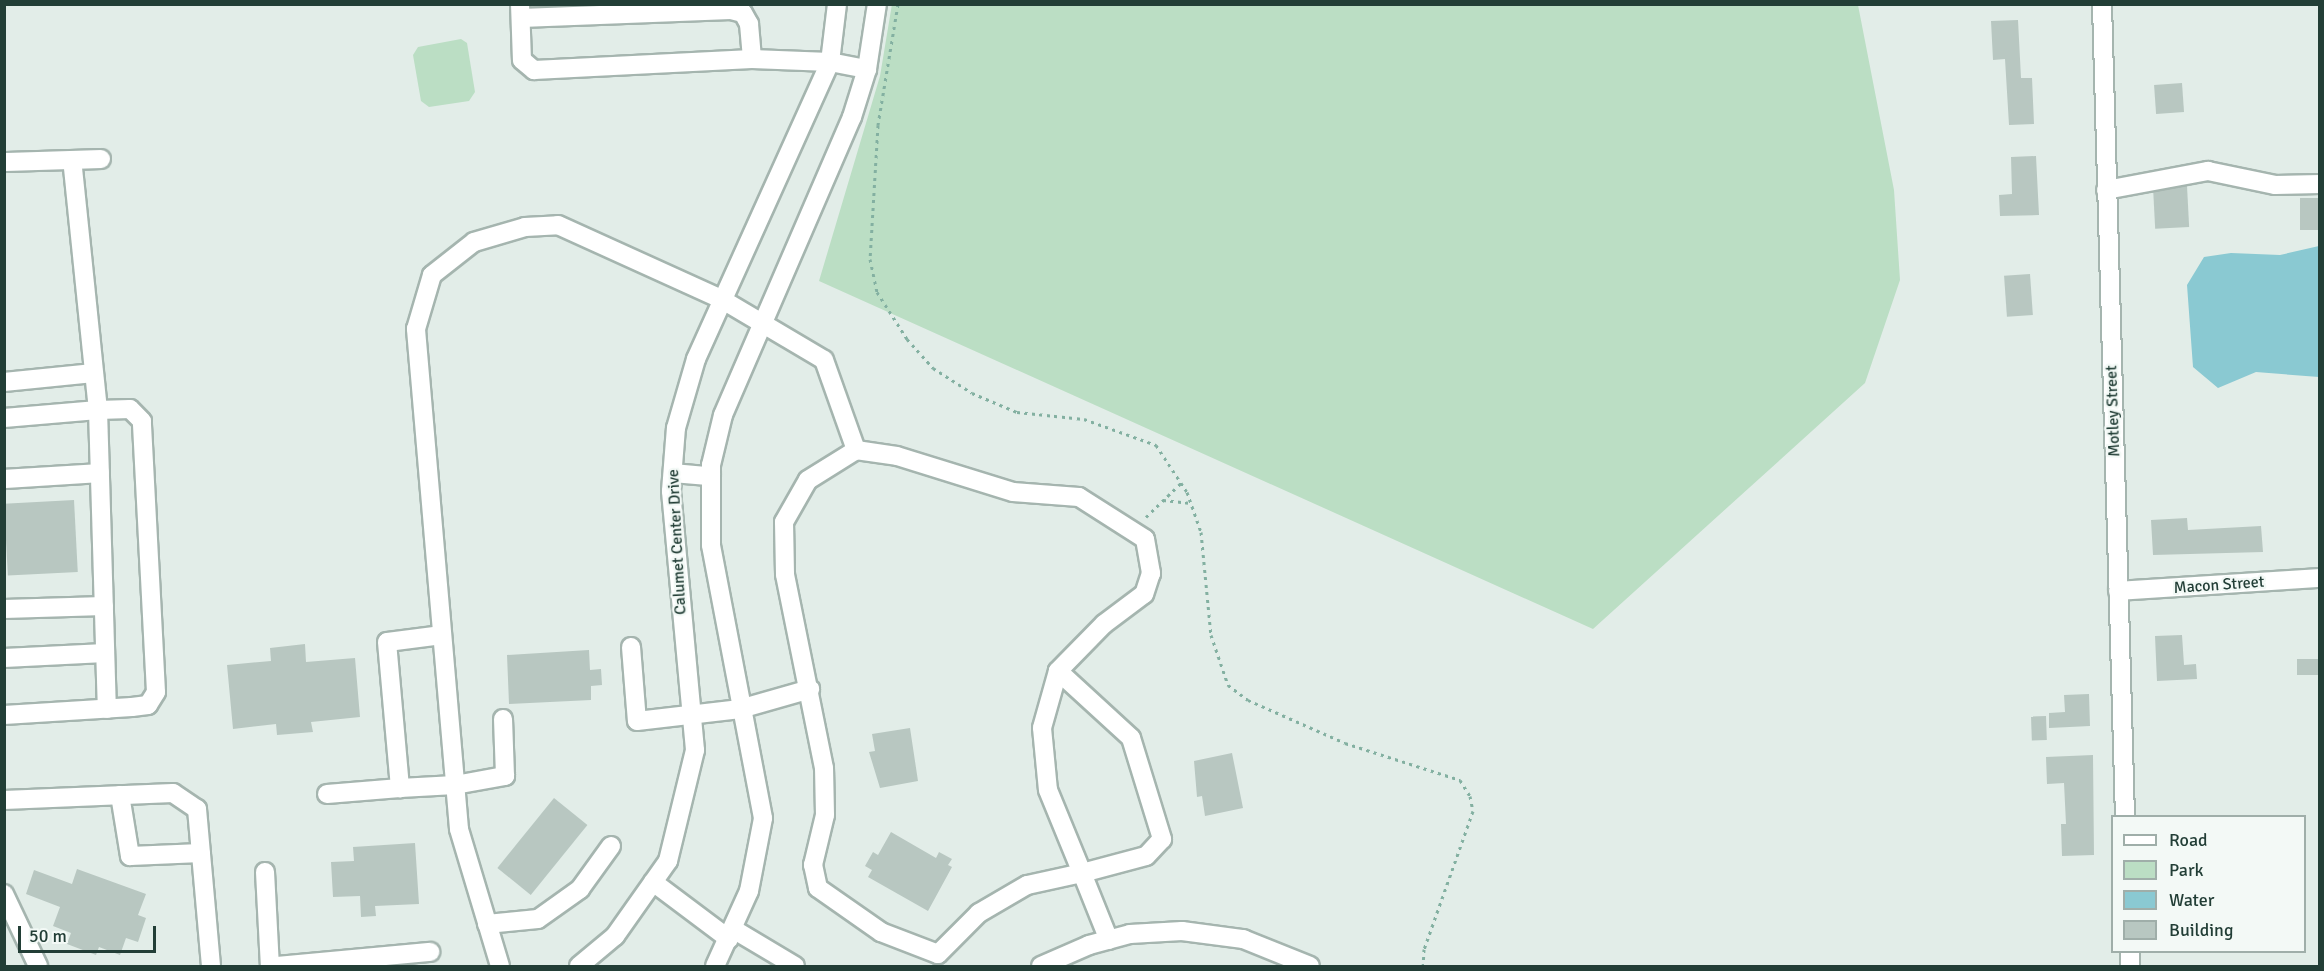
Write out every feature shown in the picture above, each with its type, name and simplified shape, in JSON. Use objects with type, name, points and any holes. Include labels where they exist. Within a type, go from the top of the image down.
[{"type":"street","name":"Calumet Center Drive","points":[[579,966],[615,936],[668,861],[695,750],[672,474],[679,416],[696,359],[830,62],[837,4]]},
{"type":"street","name":"Calumet Center Drive","points":[[715,966],[749,891],[763,818],[740,709],[711,545],[711,476],[723,415],[762,320],[852,117],[867,69],[877,4]]},
{"type":"street","name":"Motley Street","points":[[2102,4],[2126,815]]},
{"type":"street","points":[[752,60],[750,24],[743,13],[731,10],[521,11],[522,60],[534,70],[752,60],[830,62],[867,69]]},
{"type":"street","points":[[4,162],[101,159]]},
{"type":"street","points":[[72,160],[98,410],[106,709]]},
{"type":"street","points":[[2106,190],[2208,171],[2274,185],[2319,184]]},
{"type":"street","points":[[500,966],[459,829],[416,329],[432,275],[474,242],[525,227],[558,225],[723,300],[762,320],[824,360],[856,450]]},
{"type":"street","points":[[4,382],[94,372]]},
{"type":"street","points":[[4,418],[130,409],[142,421],[156,692],[148,705],[4,715]]},
{"type":"street","points":[[1058,671],[1131,738],[1162,839],[1146,856],[1082,873],[1027,885],[979,913],[938,954],[881,932],[818,888],[813,865],[825,815],[824,768],[810,689],[785,574],[784,522],[808,480],[856,450],[934,465],[1013,492],[1079,497],[1145,539],[1151,573],[1144,594],[1104,624],[1058,671],[1042,728],[1048,790],[1082,873],[1109,939]]},
{"type":"street","points":[[4,479],[100,473]]},
{"type":"street","points":[[672,474],[711,476]]},
{"type":"street","name":"Macon Street","points":[[2118,591],[2319,578]]},
{"type":"street","points":[[4,609],[104,606]]},
{"type":"street","points":[[400,788],[387,642],[442,635]]},
{"type":"street","points":[[631,647],[637,721],[691,717],[740,709],[810,689]]},
{"type":"street","points":[[4,658],[105,653]]},
{"type":"street","points":[[327,794],[455,785],[505,776],[503,719]]},
{"type":"street","points":[[4,801],[173,793],[197,809],[211,966]]},
{"type":"street","points":[[120,795],[130,856],[201,853]]},
{"type":"street","points":[[487,924],[538,919],[580,889],[611,846]]},
{"type":"street","points":[[265,872],[270,966]]},
{"type":"street","points":[[653,882],[731,934],[795,966]]},
{"type":"street","points":[[4,894],[38,966]]},
{"type":"street","points":[[1041,966],[1109,939],[1130,934],[1182,931],[1243,939],[1310,966]]},
{"type":"street","points":[[278,966],[430,952]]},
{"type":"path","points":[[898,4],[878,125],[870,259],[877,292],[907,339],[933,368],[972,393],[1017,412],[1084,420],[1156,445],[1181,483],[1191,504],[1202,543],[1211,635],[1228,685],[1248,700],[1345,743],[1449,774],[1460,780],[1470,796],[1473,811],[1424,949],[1424,966]]},
{"type":"path","points":[[1133,531],[1181,483]]},
{"type":"path","points":[[1163,500],[1191,504]]},
{"type":"green space","points":[[892,4],[1858,5],[1894,190],[1900,280],[1865,383],[1593,629],[819,281],[880,76]]},
{"type":"green space","points":[[461,39],[467,43],[475,92],[469,101],[429,107],[421,101],[413,55],[418,47]]},
{"type":"water","points":[[2319,246],[2319,377],[2256,372],[2218,388],[2193,367],[2187,285],[2204,257],[2231,253],[2280,255]]},
{"type":"building","points":[[2018,20],[2021,78],[2032,78],[2034,124],[2009,125],[2005,59],[1993,60],[1991,21]]},
{"type":"building","points":[[2182,83],[2184,112],[2156,114],[2154,85]]},
{"type":"building","points":[[2036,156],[2039,215],[2000,216],[1999,195],[2012,194],[2011,157]]},
{"type":"building","points":[[2187,186],[2189,227],[2155,229],[2153,188]]},
{"type":"building","points":[[2300,198],[2319,198],[2319,230],[2300,230]]},
{"type":"building","points":[[2030,274],[2033,315],[2007,317],[2004,276]]},
{"type":"building","points":[[74,500],[78,572],[8,576],[4,504]]},
{"type":"building","points":[[2187,518],[2188,530],[2261,526],[2263,552],[2153,555],[2151,520]]},
{"type":"building","points":[[2182,635],[2184,665],[2196,664],[2197,679],[2157,681],[2155,636]]},
{"type":"building","points":[[305,644],[306,662],[355,658],[360,717],[311,722],[313,732],[277,735],[276,724],[233,729],[227,665],[271,661],[270,648]]},
{"type":"building","points":[[589,650],[590,670],[601,669],[602,685],[591,686],[591,700],[509,704],[507,655]]},
{"type":"building","points":[[2297,659],[2319,659],[2319,675],[2297,675]]},
{"type":"building","points":[[2089,694],[2090,726],[2049,728],[2049,713],[2065,712],[2064,695]]},
{"type":"building","points":[[2046,716],[2047,740],[2032,741],[2031,717]]},
{"type":"building","points":[[910,728],[918,781],[880,788],[869,752],[875,751],[872,734]]},
{"type":"building","points":[[1232,753],[1243,808],[1205,816],[1202,796],[1197,797],[1194,761]]},
{"type":"building","points":[[2093,755],[2094,855],[2062,856],[2061,824],[2066,824],[2064,783],[2047,784],[2046,757]]},
{"type":"building","points":[[554,798],[587,825],[531,895],[497,868]]},
{"type":"building","points":[[891,832],[936,858],[939,852],[952,859],[948,865],[952,867],[928,911],[868,877],[872,870],[865,866],[873,852],[878,855]]},
{"type":"building","points":[[415,843],[419,904],[375,906],[376,916],[361,917],[360,896],[333,897],[331,862],[354,861],[353,847]]},
{"type":"building","points":[[77,869],[146,894],[138,915],[146,918],[138,942],[126,938],[120,955],[99,947],[96,955],[67,944],[71,933],[53,926],[60,907],[26,894],[34,870],[72,884]]}]
